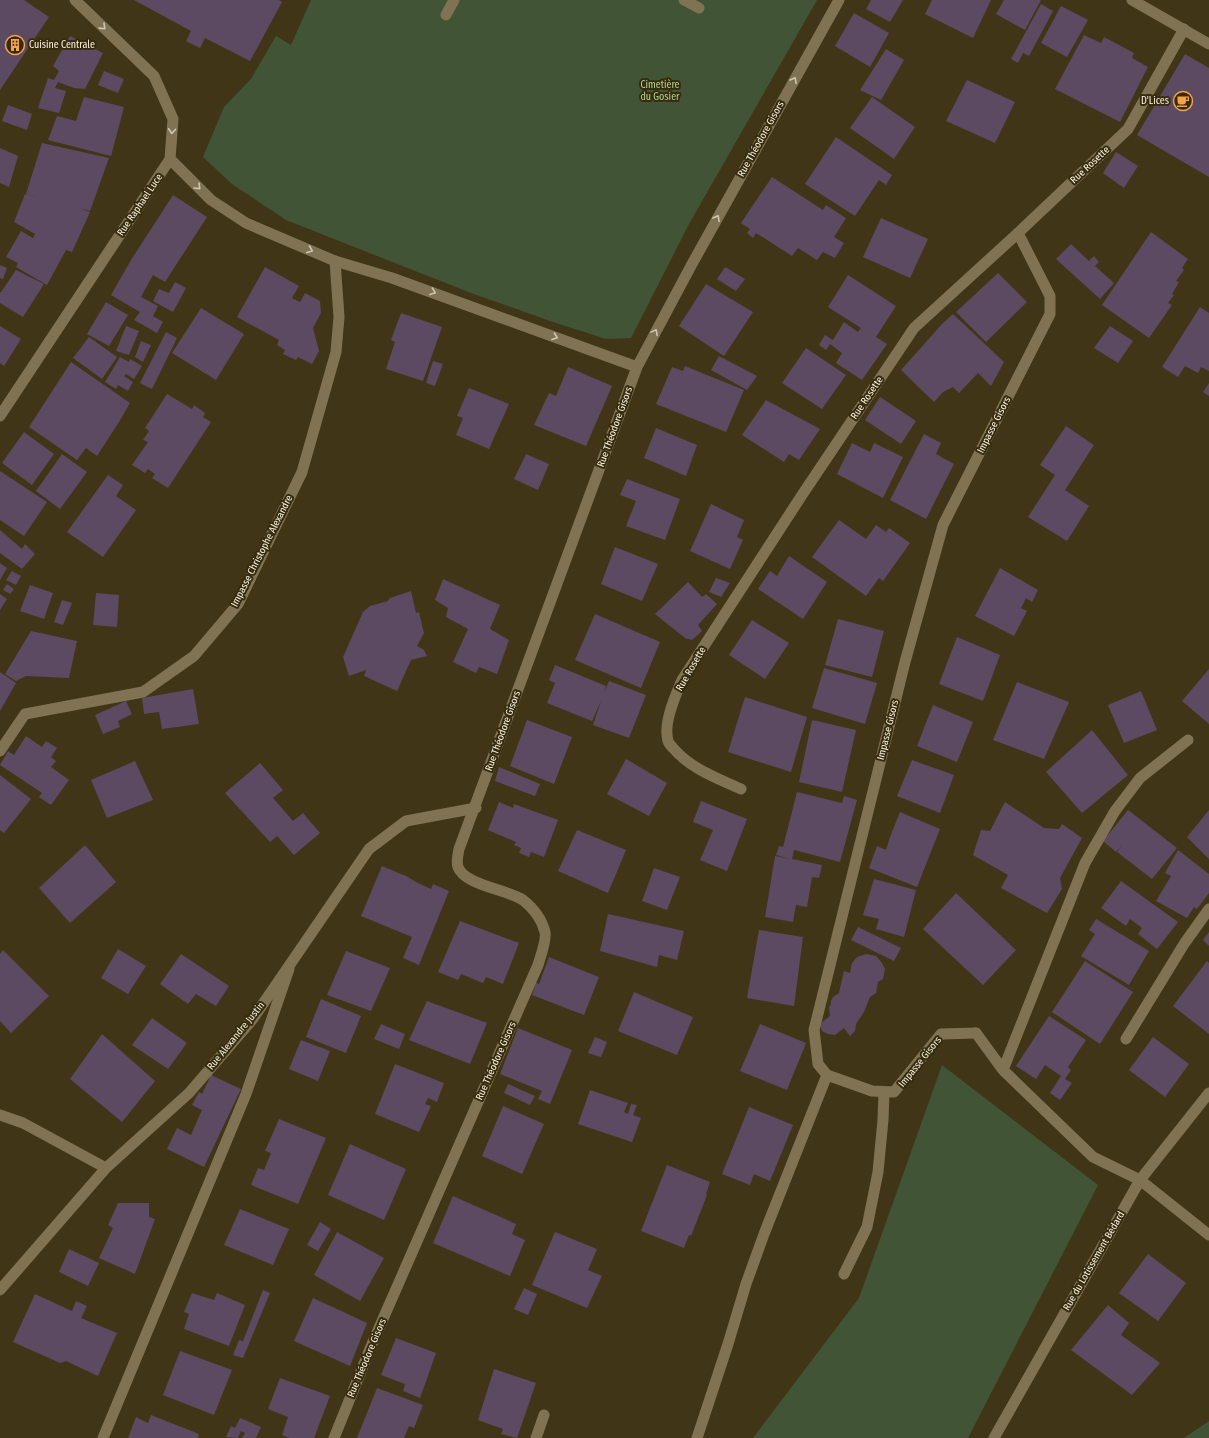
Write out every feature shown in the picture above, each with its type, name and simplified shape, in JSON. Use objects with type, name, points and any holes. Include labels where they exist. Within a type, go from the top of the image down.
[{"type":"street","name":"Rue Raphael Luce","points":[[0,416],[170,159],[173,119],[154,76],[75,0]]},
{"type":"street","points":[[446,15],[454,0]]},
{"type":"street","points":[[684,0],[699,8]]},
{"type":"street","name":"Rue Théodore Gisors","points":[[334,1438],[372,1344],[538,965],[546,934],[537,914],[522,900],[489,888],[466,877],[458,868],[457,857],[459,849],[476,808],[637,367],[692,264],[839,0]]},
{"type":"street","points":[[1132,0],[1209,44]]},
{"type":"street","name":"Rue Rosette","points":[[741,789],[701,770],[680,756],[668,743],[667,728],[673,702],[682,680],[802,495],[914,328],[1018,233],[1128,129],[1184,29]]},
{"type":"street","points":[[170,159],[211,200],[246,223],[335,261],[392,278],[637,367]]},
{"type":"street","name":"Impasse Gisors","points":[[827,1075],[818,1064],[814,1030],[905,662],[943,525],[1050,314],[1050,296],[1018,233]]},
{"type":"street","name":"Impasse Christophe Alexandre","points":[[0,751],[26,714],[143,692],[194,656],[238,604],[302,472],[334,360],[339,317],[335,261]]},
{"type":"street","points":[[1188,740],[1140,778],[1115,810],[1085,864],[1004,1070],[1094,1157],[1140,1180],[1209,1235]]},
{"type":"street","name":"Rue Alexandre Justin","points":[[0,1290],[106,1168],[189,1093],[252,1020],[369,849],[406,821],[476,808]]},
{"type":"street","points":[[1126,1039],[1184,944],[1209,909]]},
{"type":"street","points":[[103,1438],[246,1094],[290,964]]},
{"type":"street","name":"Impasse Gisors","points":[[884,1092],[894,1092],[940,1034],[976,1033],[1004,1070]]},
{"type":"street","points":[[697,1438],[746,1284],[764,1234],[827,1075],[872,1091],[884,1092],[878,1172],[867,1227],[844,1274]]},
{"type":"street","name":"Rue du Lotissement Bédard","points":[[994,1438],[1140,1180],[1209,1093]]},
{"type":"street","points":[[0,1116],[23,1123],[106,1168]]},
{"type":"street","points":[[536,1438],[544,1415]]},
{"type":"green space","name":"Cimetière du Gosier","points":[[311,0],[817,0],[689,224],[631,338],[606,339],[471,293],[286,220],[232,184],[203,157],[224,107],[251,79],[276,36],[291,45]]},
{"type":"green space","points":[[942,1065],[1098,1185],[968,1438],[753,1438],[859,1298]]},
{"type":"green space","points":[[1209,1421],[1209,1438],[1184,1438]]},
{"type":"building","name":"Cuisine Centrale","points":[[0,0],[24,0],[49,17],[0,90]]},
{"type":"building","points":[[134,0],[279,0],[282,2],[250,61],[205,38],[200,48],[186,41],[191,31]]},
{"type":"building","points":[[871,0],[903,0],[890,22],[866,9]]},
{"type":"building","points":[[932,0],[991,0],[973,38],[925,14]]},
{"type":"building","points":[[1004,0],[1041,0],[1025,30],[996,14]]},
{"type":"building","points":[[1041,4],[1053,11],[1029,56],[1023,53],[1018,63],[1011,59]]},
{"type":"building","points":[[1061,6],[1088,20],[1067,57],[1041,43]]},
{"type":"building","points":[[854,13],[889,33],[870,67],[835,46]]},
{"type":"building","points":[[1084,35],[1101,43],[1104,37],[1134,53],[1132,58],[1148,67],[1120,122],[1055,89]]},
{"type":"building","points":[[70,36],[103,53],[85,89],[74,88],[58,82],[55,88],[66,91],[59,113],[38,108],[48,78],[54,80],[59,71],[53,66]]},
{"type":"building","points":[[886,49],[904,60],[881,100],[860,90]]},
{"type":"building","name":"D'Lices","points":[[1185,54],[1209,68],[1209,177],[1137,135]]},
{"type":"building","points":[[104,71],[124,79],[118,93],[98,85]]},
{"type":"building","points":[[967,80],[1015,102],[995,143],[946,121]]},
{"type":"building","points":[[84,97],[124,107],[111,156],[48,140],[57,116],[76,121]]},
{"type":"building","points":[[872,97],[915,127],[894,159],[850,128]]},
{"type":"building","points":[[8,105],[32,114],[27,130],[2,121]]},
{"type":"building","points":[[836,137],[892,175],[886,185],[879,180],[855,216],[805,184]]},
{"type":"building","points":[[42,143],[109,158],[90,211],[79,208],[90,212],[72,252],[66,250],[47,285],[16,267],[18,263],[6,257],[21,231],[33,238],[35,234],[14,222],[25,194],[37,197],[26,194]]},
{"type":"building","points":[[0,148],[18,156],[9,187],[0,183]]},
{"type":"building","points":[[1116,152],[1138,166],[1124,188],[1103,173]]},
{"type":"building","points":[[772,177],[823,210],[826,205],[846,218],[834,237],[844,243],[835,258],[823,252],[817,260],[798,248],[792,256],[756,233],[753,238],[747,233],[750,229],[741,223]]},
{"type":"building","points":[[173,195],[207,217],[165,282],[153,275],[141,297],[158,306],[153,316],[163,322],[157,333],[134,320],[140,312],[111,295],[131,260]]},
{"type":"building","points":[[881,218],[928,239],[910,278],[863,257]]},
{"type":"building","points":[[1151,232],[1188,259],[1182,268],[1184,270],[1176,281],[1179,282],[1172,294],[1174,295],[1168,303],[1172,305],[1149,338],[1102,305]]},
{"type":"building","points":[[1071,244],[1089,261],[1094,256],[1099,262],[1095,266],[1114,283],[1100,299],[1056,259]]},
{"type":"building","points":[[0,265],[7,268],[3,279],[0,278]]},
{"type":"building","points":[[265,267],[299,286],[292,298],[300,302],[305,293],[320,301],[321,313],[313,328],[319,351],[312,364],[298,357],[296,360],[283,354],[285,350],[277,345],[279,340],[237,317]]},
{"type":"building","points":[[725,267],[745,279],[736,291],[717,279]]},
{"type":"building","points":[[16,270],[44,284],[23,317],[0,303],[0,292]]},
{"type":"building","points":[[998,273],[1027,302],[986,342],[956,312]]},
{"type":"building","points":[[848,275],[896,306],[876,337],[887,344],[862,380],[836,363],[842,353],[830,344],[826,350],[819,345],[825,335],[833,340],[844,322],[858,332],[861,328],[828,307]]},
{"type":"building","points":[[175,282],[186,288],[173,312],[153,301],[159,289],[169,293]]},
{"type":"building","points":[[706,284],[753,312],[724,356],[679,326]]},
{"type":"building","points":[[106,302],[128,315],[109,346],[87,334]]},
{"type":"building","points":[[1200,307],[1209,313],[1209,371],[1201,367],[1198,373],[1185,366],[1178,377],[1162,367]]},
{"type":"building","points":[[201,308],[244,334],[216,380],[172,353]]},
{"type":"building","points":[[401,313],[442,327],[423,381],[386,369],[395,342],[391,340]]},
{"type":"building","points":[[953,314],[1004,362],[991,386],[978,373],[959,393],[953,387],[943,392],[934,402],[901,370],[943,323]]},
{"type":"building","points":[[0,326],[21,339],[4,366],[0,363]]},
{"type":"building","points":[[126,326],[139,331],[129,355],[116,351]]},
{"type":"building","points":[[1110,326],[1133,341],[1118,363],[1094,348]]},
{"type":"building","points":[[166,332],[177,338],[152,389],[140,383]]},
{"type":"building","points":[[89,337],[117,357],[102,379],[73,358]]},
{"type":"building","points":[[141,341],[151,345],[143,362],[135,357]]},
{"type":"building","points":[[806,348],[846,375],[822,409],[782,383]]},
{"type":"building","points":[[719,356],[757,376],[747,390],[711,370]]},
{"type":"building","points":[[120,357],[129,362],[130,359],[142,366],[134,379],[126,374],[124,376],[133,382],[128,391],[118,385],[116,389],[105,382]]},
{"type":"building","points":[[433,361],[443,364],[435,386],[426,383]]},
{"type":"building","points":[[71,362],[130,403],[97,456],[86,448],[77,460],[29,427]]},
{"type":"building","points":[[685,366],[744,390],[726,432],[656,404],[672,367],[683,371]]},
{"type":"building","points":[[568,367],[612,386],[586,446],[534,425],[549,393],[556,396]]},
{"type":"building","points":[[1209,383],[1209,396],[1203,392]]},
{"type":"building","points":[[469,388],[509,404],[489,449],[456,435],[463,418],[457,416]]},
{"type":"building","points":[[167,394],[192,409],[194,405],[205,413],[203,417],[211,422],[168,488],[152,478],[155,474],[148,469],[145,473],[132,465],[148,442],[143,440],[149,431],[145,428]]},
{"type":"building","points":[[880,397],[916,421],[901,444],[865,420]]},
{"type":"building","points":[[766,400],[820,429],[799,460],[789,454],[784,462],[742,435]]},
{"type":"building","points":[[1066,426],[1094,445],[1065,490],[1089,506],[1067,541],[1028,517],[1055,475],[1040,465]]},
{"type":"building","points":[[656,428],[697,445],[686,476],[644,458]]},
{"type":"building","points":[[24,432],[54,454],[32,485],[2,463]]},
{"type":"building","points":[[924,434],[941,443],[936,454],[954,464],[926,519],[890,500]]},
{"type":"building","points":[[852,443],[870,452],[874,443],[903,457],[883,498],[837,474]]},
{"type":"building","points":[[62,454],[87,472],[60,509],[36,491]]},
{"type":"building","points":[[526,454],[549,464],[538,490],[514,479]]},
{"type":"building","points":[[0,471],[47,502],[24,536],[0,520]]},
{"type":"building","points":[[108,475],[123,485],[116,496],[136,510],[103,557],[67,532]]},
{"type":"building","points":[[627,479],[680,499],[665,540],[626,526],[636,501],[620,495]]},
{"type":"building","points":[[711,504],[744,520],[737,537],[743,540],[730,569],[690,551]]},
{"type":"building","points":[[839,520],[866,539],[876,525],[886,532],[889,528],[910,543],[883,581],[879,578],[866,596],[812,557]]},
{"type":"building","points":[[0,530],[22,549],[25,544],[35,554],[22,569],[0,553]]},
{"type":"building","points":[[615,547],[658,564],[642,601],[601,584]]},
{"type":"building","points":[[789,556],[827,582],[803,619],[758,589],[770,571],[777,576]]},
{"type":"building","points":[[0,563],[7,568],[0,580]]},
{"type":"building","points":[[1000,568],[1038,590],[1032,602],[1026,598],[1021,608],[1027,611],[1014,636],[975,616]]},
{"type":"building","points":[[12,571],[21,576],[16,585],[6,580]]},
{"type":"building","points":[[716,578],[730,583],[721,597],[709,592]]},
{"type":"building","points":[[443,579],[500,605],[490,629],[509,640],[497,674],[479,667],[476,673],[453,662],[468,629],[446,617],[448,608],[435,600]]},
{"type":"building","points":[[688,582],[702,597],[706,594],[717,604],[698,625],[702,631],[692,640],[685,638],[655,614]]},
{"type":"building","points":[[7,584],[14,589],[10,594],[3,590]]},
{"type":"building","points":[[30,585],[53,593],[44,619],[20,611]]},
{"type":"building","points":[[411,591],[416,613],[419,612],[424,633],[417,646],[424,650],[427,656],[411,660],[397,691],[364,676],[366,670],[349,676],[343,657],[363,612],[370,606],[388,601],[390,598]]},
{"type":"building","points":[[96,593],[119,595],[117,627],[93,625]]},
{"type":"building","points":[[0,594],[7,599],[0,610]]},
{"type":"building","points":[[62,600],[72,603],[63,625],[54,622]]},
{"type":"building","points":[[595,614],[660,642],[641,688],[575,660]]},
{"type":"building","points":[[838,619],[884,631],[872,677],[825,665]]},
{"type":"building","points":[[752,620],[789,643],[765,679],[729,655]]},
{"type":"building","points":[[31,631],[77,641],[69,678],[26,676],[16,681],[5,674]]},
{"type":"building","points":[[957,637],[1000,655],[983,701],[939,684]]},
{"type":"building","points":[[555,665],[606,686],[604,693],[609,681],[646,695],[629,738],[593,725],[601,701],[592,721],[547,703],[555,683],[549,680]]},
{"type":"building","points":[[824,668],[877,683],[865,724],[812,708]]},
{"type":"building","points":[[1209,669],[1209,724],[1182,701]]},
{"type":"building","points":[[0,672],[16,683],[0,711]]},
{"type":"building","points":[[1017,682],[1069,702],[1044,759],[993,740]]},
{"type":"building","points":[[193,689],[199,724],[162,729],[159,712],[144,714],[142,698]]},
{"type":"building","points":[[1141,691],[1157,730],[1124,743],[1108,705]]},
{"type":"building","points":[[745,697],[807,717],[791,772],[728,752]]},
{"type":"building","points":[[126,701],[132,714],[118,721],[120,727],[103,734],[95,715]]},
{"type":"building","points":[[933,705],[973,722],[957,762],[917,746]]},
{"type":"building","points":[[527,720],[572,737],[554,784],[510,766]]},
{"type":"building","points":[[812,720],[856,730],[842,792],[799,782]]},
{"type":"building","points":[[1092,730],[1128,775],[1082,813],[1046,772]]},
{"type":"building","points":[[26,736],[42,747],[46,741],[57,748],[51,757],[56,761],[51,767],[69,780],[51,805],[39,797],[42,793],[0,765],[8,751],[14,755]]},
{"type":"building","points":[[626,759],[667,783],[649,816],[607,794]]},
{"type":"building","points":[[912,760],[954,775],[940,813],[897,796]]},
{"type":"building","points":[[135,761],[153,800],[107,818],[91,780]]},
{"type":"building","points":[[260,763],[283,790],[273,798],[293,821],[303,813],[320,833],[294,855],[277,836],[270,842],[225,793]]},
{"type":"building","points":[[499,767],[540,784],[535,796],[495,781]]},
{"type":"building","points":[[0,775],[31,799],[4,833],[0,830]]},
{"type":"building","points":[[797,792],[842,803],[844,796],[857,800],[840,862],[794,850],[792,859],[822,865],[819,878],[812,877],[807,907],[796,905],[793,922],[765,917],[775,856],[790,859],[776,855],[779,846],[783,847]]},
{"type":"building","points":[[701,801],[747,819],[727,871],[700,860],[713,830],[693,822]]},
{"type":"building","points":[[499,802],[513,808],[514,804],[558,820],[544,857],[531,852],[529,857],[519,853],[521,848],[514,845],[516,842],[488,830]]},
{"type":"building","points":[[1005,802],[1044,828],[1059,829],[1062,824],[1082,838],[1060,878],[1062,889],[1047,913],[1001,888],[1008,875],[973,855],[981,830],[990,831]]},
{"type":"building","points":[[1128,810],[1177,848],[1152,879],[1117,852],[1122,845],[1116,852],[1103,841]]},
{"type":"building","points":[[1209,810],[1209,859],[1187,837]]},
{"type":"building","points":[[900,812],[940,829],[917,887],[869,868],[877,846],[886,850]]},
{"type":"building","points":[[577,830],[626,850],[608,893],[558,871]]},
{"type":"building","points":[[85,845],[116,882],[70,923],[39,888]]},
{"type":"building","points":[[1178,850],[1209,874],[1209,893],[1197,909],[1194,907],[1187,918],[1156,901],[1171,876],[1165,873]]},
{"type":"building","points":[[382,866],[431,889],[433,884],[449,891],[419,965],[403,958],[412,937],[361,916]]},
{"type":"building","points":[[654,868],[680,877],[667,910],[642,901]]},
{"type":"building","points":[[874,879],[916,890],[904,937],[876,929],[879,919],[863,915]]},
{"type":"building","points":[[1121,881],[1178,922],[1157,949],[1138,934],[1142,928],[1130,919],[1126,926],[1101,908]]},
{"type":"building","points":[[956,893],[1016,950],[983,985],[923,929]]},
{"type":"building","points":[[608,914],[684,931],[677,960],[659,955],[657,967],[600,951]]},
{"type":"building","points":[[1096,919],[1149,951],[1129,985],[1081,956],[1095,934],[1089,930]]},
{"type":"building","points":[[460,921],[519,943],[503,984],[486,977],[483,983],[461,974],[458,980],[438,972]]},
{"type":"building","points":[[858,927],[901,948],[894,961],[851,940]]},
{"type":"building","points":[[759,930],[803,937],[794,1006],[747,998]]},
{"type":"building","points":[[1209,932],[1209,946],[1203,940]]},
{"type":"building","points":[[118,949],[146,966],[128,994],[101,978]]},
{"type":"building","points":[[3,950],[49,996],[11,1033],[0,1021],[0,954]]},
{"type":"building","points":[[346,951],[390,968],[371,1011],[327,995]]},
{"type":"building","points":[[181,954],[229,986],[216,1006],[196,994],[188,1004],[160,984]]},
{"type":"building","points":[[866,954],[876,956],[885,969],[883,979],[878,982],[876,993],[870,997],[864,1012],[856,1024],[855,1031],[850,1036],[844,1028],[835,1035],[822,1031],[820,1026],[822,1022],[830,1016],[829,1007],[833,997],[839,993],[844,971],[850,973],[852,963],[857,957]]},
{"type":"building","points":[[549,957],[599,977],[584,1015],[532,995],[536,983],[539,984]]},
{"type":"building","points":[[1085,961],[1133,992],[1100,1044],[1052,1012]]},
{"type":"building","points":[[1207,961],[1209,963],[1209,1034],[1173,1006]]},
{"type":"building","points":[[634,992],[693,1017],[677,1055],[618,1031]]},
{"type":"building","points":[[321,999],[361,1016],[346,1053],[306,1037]]},
{"type":"building","points":[[427,1001],[487,1023],[470,1064],[409,1040]]},
{"type":"building","points":[[1049,1016],[1086,1040],[1068,1067],[1071,1070],[1065,1079],[1072,1083],[1060,1100],[1050,1093],[1061,1076],[1045,1065],[1036,1079],[1016,1066]]},
{"type":"building","points":[[152,1018],[187,1043],[168,1069],[132,1045]]},
{"type":"building","points":[[381,1024],[405,1034],[399,1049],[374,1039]]},
{"type":"building","points":[[760,1024],[806,1043],[787,1090],[740,1071]]},
{"type":"building","points":[[518,1028],[572,1050],[550,1104],[538,1099],[542,1091],[500,1074]]},
{"type":"building","points":[[102,1034],[155,1081],[122,1122],[70,1079]]},
{"type":"building","points":[[595,1037],[607,1042],[601,1057],[588,1053]]},
{"type":"building","points":[[1153,1037],[1189,1064],[1165,1097],[1129,1070]]},
{"type":"building","points":[[301,1040],[330,1051],[318,1081],[289,1069]]},
{"type":"building","points":[[395,1064],[444,1083],[437,1102],[428,1098],[425,1104],[431,1106],[419,1132],[375,1114]]},
{"type":"building","points":[[211,1075],[241,1089],[204,1167],[167,1149],[177,1128],[191,1135],[202,1110],[192,1105],[199,1092],[202,1094]]},
{"type":"building","points":[[508,1084],[535,1096],[530,1105],[504,1093]]},
{"type":"building","points":[[590,1090],[628,1103],[624,1112],[628,1114],[631,1104],[637,1105],[633,1115],[641,1118],[632,1142],[578,1124]]},
{"type":"building","points":[[503,1106],[544,1124],[522,1174],[482,1156]]},
{"type":"building","points":[[749,1107],[793,1125],[770,1181],[754,1174],[750,1185],[722,1174]]},
{"type":"building","points":[[279,1119],[326,1138],[298,1204],[251,1185],[258,1168],[264,1170],[271,1153],[265,1151]]},
{"type":"building","points":[[350,1144],[406,1169],[384,1220],[328,1195]]},
{"type":"building","points":[[667,1165],[710,1182],[707,1195],[691,1236],[689,1235],[684,1248],[641,1231]]},
{"type":"building","points":[[453,1196],[516,1224],[512,1234],[525,1240],[510,1276],[433,1243]]},
{"type":"building","points":[[118,1203],[149,1203],[149,1217],[155,1219],[135,1274],[99,1258],[113,1228],[108,1225]]},
{"type":"building","points":[[240,1209],[289,1229],[273,1265],[224,1245]]},
{"type":"building","points":[[320,1222],[331,1229],[318,1251],[307,1245]]},
{"type":"building","points":[[337,1232],[384,1258],[360,1301],[314,1275]]},
{"type":"building","points":[[555,1232],[597,1249],[588,1270],[602,1276],[587,1308],[532,1285]]},
{"type":"building","points":[[69,1249],[99,1263],[88,1286],[59,1272]]},
{"type":"building","points":[[1148,1254],[1186,1283],[1158,1321],[1119,1293]]},
{"type":"building","points":[[524,1288],[537,1294],[528,1315],[514,1309]]},
{"type":"building","points":[[263,1290],[270,1293],[243,1358],[233,1355],[239,1340],[243,1341]]},
{"type":"building","points":[[192,1293],[214,1300],[217,1293],[245,1305],[229,1346],[184,1329],[189,1314],[184,1312]]},
{"type":"building","points":[[35,1294],[72,1311],[76,1301],[87,1306],[81,1318],[117,1333],[98,1376],[66,1361],[60,1363],[13,1342]]},
{"type":"building","points":[[313,1298],[367,1323],[350,1366],[294,1341]]},
{"type":"building","points":[[1108,1305],[1129,1323],[1121,1335],[1160,1363],[1132,1395],[1071,1350]]},
{"type":"building","points":[[396,1338],[436,1353],[420,1398],[403,1391],[405,1384],[381,1375]]},
{"type":"building","points":[[180,1351],[232,1370],[214,1415],[163,1395]]},
{"type":"building","points":[[494,1369],[536,1383],[517,1438],[501,1434],[503,1429],[478,1420]]},
{"type":"building","points":[[280,1378],[330,1396],[314,1438],[289,1438],[282,1435],[288,1417],[268,1409]]},
{"type":"building","points":[[377,1388],[423,1405],[414,1428],[409,1426],[404,1438],[357,1438]]},
{"type":"building","points":[[151,1415],[199,1434],[198,1438],[128,1438],[136,1417],[148,1423]]},
{"type":"building","points":[[240,1418],[261,1427],[256,1438],[242,1438],[245,1433],[241,1431],[238,1438],[226,1437],[231,1426],[235,1428]]},
{"type":"place","name":"Cuisine Centrale","points":[[15,45]]},
{"type":"place","name":"D'Lices","points":[[1183,101]]}]
